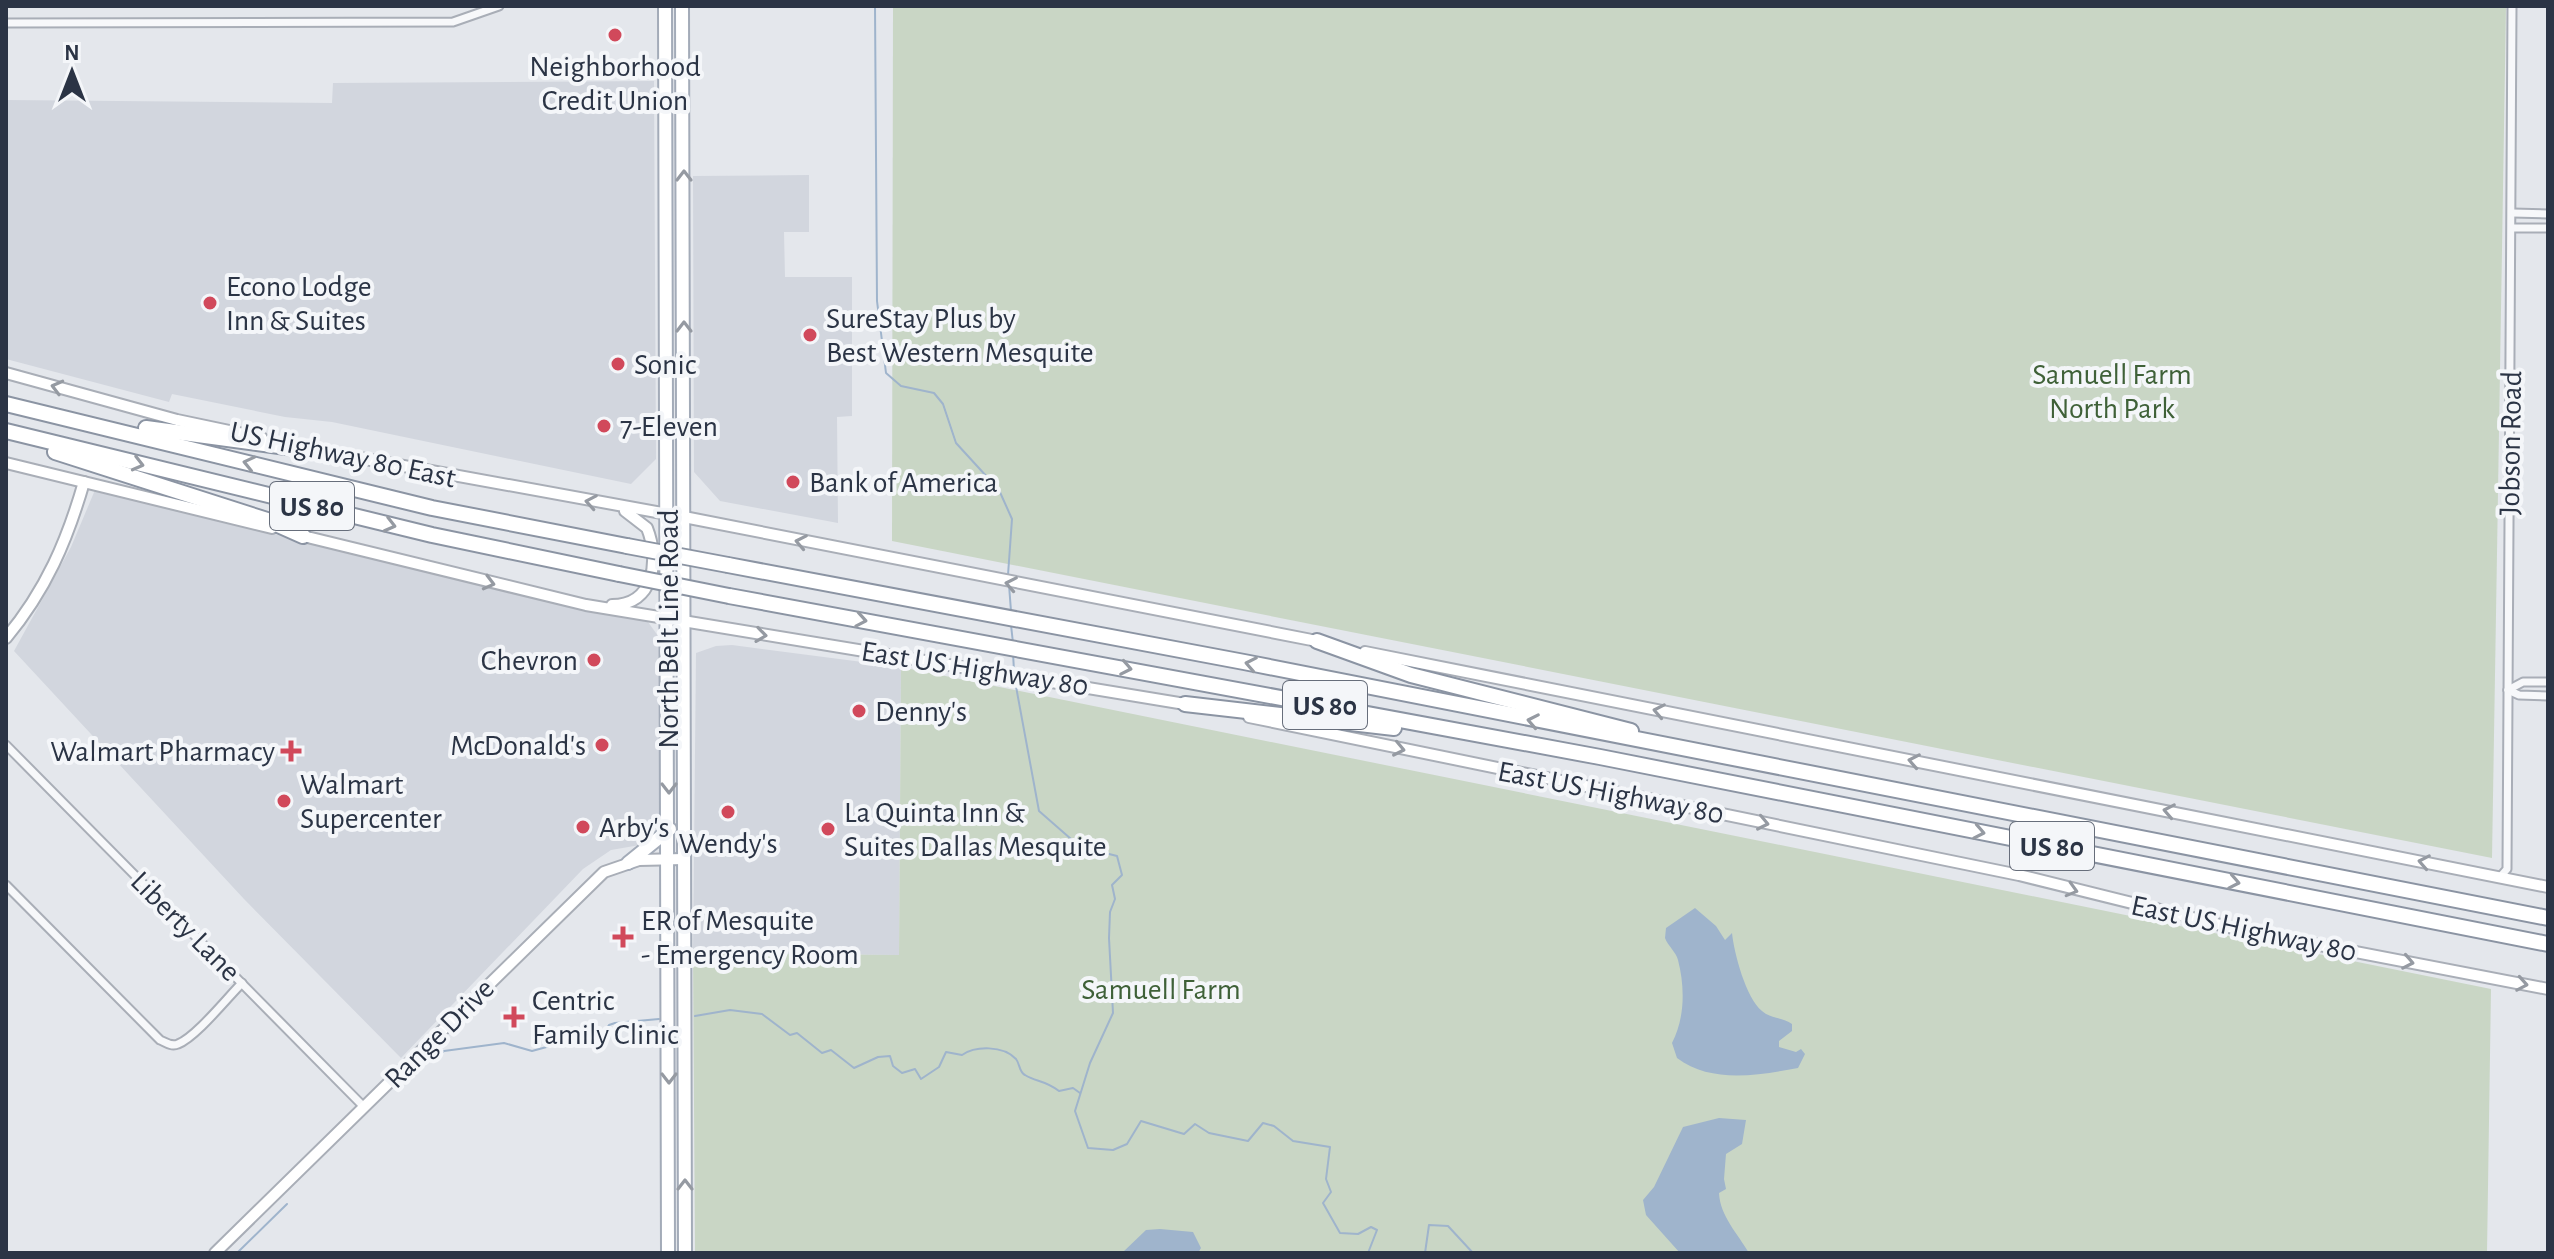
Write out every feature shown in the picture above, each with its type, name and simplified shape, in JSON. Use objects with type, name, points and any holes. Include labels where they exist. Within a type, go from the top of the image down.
[{"type":"highway","name":"US 80","points":[[6,404],[432,508],[2548,918]]},
{"type":"highway","points":[[101,426],[140,427],[323,452]]},
{"type":"highway","points":[[7,432],[37,447],[267,520],[303,536]]},
{"type":"highway","name":"US 80","points":[[7,432],[432,535],[619,574],[1600,757],[2548,946]]},
{"type":"highway","points":[[1317,641],[1411,675],[1802,773]]},
{"type":"highway","points":[[1185,704],[1381,726],[1560,757],[1600,757]]},
{"type":"main road","name":"North Belt Line Road","points":[[665,6],[670,829],[668,1253]]},
{"type":"main road","name":"North Belt Line Road","points":[[682,6],[685,1253]]},
{"type":"main road","points":[[667,95],[684,90]]},
{"type":"main road","points":[[667,95],[684,105]]},
{"type":"main road","points":[[667,225],[684,225]]},
{"type":"main road","name":"US Highway 80 East","points":[[6,373],[177,420],[323,452],[684,517]]},
{"type":"main road","points":[[6,463],[586,605],[668,621]]},
{"type":"main road","points":[[6,638],[48,581],[70,531],[84,482]]},
{"type":"main road","points":[[586,605],[634,603],[648,588],[653,564],[651,539],[643,523],[616,506]]},
{"type":"main road","points":[[684,517],[2548,887]]},
{"type":"main road","name":"East US Highway 80","points":[[668,621],[1057,681],[1185,704],[2019,875],[2241,930],[2548,989]]},
{"type":"main road","points":[[669,748],[684,749]]},
{"type":"main road","points":[[628,863],[670,829]]},
{"type":"main road","name":"Range Drive","points":[[215,1253],[604,872],[628,863],[684,859]]},
{"type":"main road","points":[[669,1155],[685,1155]]},
{"type":"street","points":[[6,23],[447,22],[499,6]]},
{"type":"street","name":"Jobson Road","points":[[2500,877],[2507,869],[2512,6]]},
{"type":"street","points":[[2513,213],[2548,214]]},
{"type":"street","points":[[2513,228],[2548,228]]},
{"type":"street","points":[[2508,690],[2523,682],[2548,682]]},
{"type":"street","points":[[2508,690],[2519,695],[2548,696]]},
{"type":"street","name":"Liberty Lane","points":[[6,745],[364,1107]]},
{"type":"street","points":[[6,885],[160,1040],[171,1045],[191,1034],[242,983]]},
{"type":"shaded area","points":[[654,81],[656,459],[631,484],[332,422],[285,417],[172,394],[169,402],[6,359],[6,100],[332,103],[333,83]]},
{"type":"shaded area","points":[[809,175],[809,232],[784,232],[785,277],[852,277],[852,416],[837,417],[838,523],[720,501],[694,472],[693,176]]},
{"type":"shaded area","points":[[95,490],[491,587],[648,622],[661,640],[662,815],[658,827],[640,845],[611,850],[583,869],[401,1058],[244,899],[14,651],[71,547]]},
{"type":"shaded area","points":[[732,645],[901,667],[899,955],[693,953],[696,653],[716,646]]},
{"type":"green space","name":"Samuell Farm North Park","points":[[893,6],[2506,6],[2492,858],[892,541]]},
{"type":"green space","name":"Samuell Farm","points":[[901,667],[2491,989],[2487,1253],[695,1253],[693,953],[899,955]]},
{"type":"water","points":[[1695,908],[1716,926],[1725,940],[1732,933],[1742,975],[1756,1005],[1766,1014],[1792,1024],[1792,1031],[1779,1041],[1779,1047],[1796,1052],[1801,1049],[1805,1054],[1798,1068],[1752,1075],[1720,1074],[1705,1072],[1677,1058],[1672,1043],[1681,1013],[1682,981],[1677,957],[1665,938],[1666,928]]},
{"type":"water","points":[[1719,1118],[1746,1120],[1742,1144],[1726,1154],[1726,1189],[1719,1193],[1726,1217],[1749,1253],[1680,1253],[1646,1215],[1643,1200],[1654,1187],[1683,1127]]},
{"type":"water","points":[[1146,1230],[1193,1232],[1201,1248],[1198,1253],[1122,1253]]},
{"type":"waterway","points":[[875,6],[877,301],[886,373],[901,386],[934,393],[943,404],[956,443],[999,490],[1012,519],[1008,575]]},
{"type":"waterway","points":[[1009,585],[1011,611]]},
{"type":"waterway","points":[[1011,625],[1013,643]]},
{"type":"waterway","points":[[1013,653],[1014,671]]},
{"type":"waterway","points":[[1015,681],[1039,811],[1071,839],[1081,841],[1093,850],[1117,856],[1122,875],[1112,885],[1115,899],[1110,912],[1113,1013],[1090,1063],[1075,1111],[1088,1148],[1113,1150],[1127,1144],[1141,1121],[1184,1134],[1195,1124],[1209,1133],[1248,1141],[1263,1123],[1274,1126],[1293,1141],[1330,1147],[1326,1179],[1331,1192],[1323,1203],[1340,1233],[1358,1234],[1371,1227],[1377,1230],[1368,1253]]},
{"type":"waterway","points":[[695,1016],[730,1010],[762,1014],[790,1035],[797,1033],[822,1053],[831,1050],[854,1068],[878,1057],[890,1056],[893,1066],[902,1073],[915,1069],[921,1079],[939,1067],[946,1052],[962,1055],[981,1049],[997,1049],[1016,1059],[1022,1072],[1029,1077],[1059,1091],[1073,1088],[1080,1093]]},
{"type":"waterway","points":[[432,1062],[444,1051],[504,1043],[532,1051],[605,1031],[615,1023],[659,1019]]},
{"type":"waterway","points":[[237,1253],[287,1204]]},
{"type":"waterway","points":[[1425,1253],[1429,1225],[1448,1226],[1473,1253]]},
{"type":"place","name":"Neighborhood Credit Union","points":[[615,35]]},
{"type":"place","name":"Econo Lodge Inn & Suites","points":[[210,303]]},
{"type":"place","name":"SureStay Plus by Best Western Mesquite","points":[[810,335]]},
{"type":"place","name":"Sonic","points":[[618,364]]},
{"type":"place","name":"7-Eleven","points":[[604,426]]},
{"type":"place","name":"Bank of America","points":[[793,482]]},
{"type":"place","name":"Chevron","points":[[594,660]]},
{"type":"place","name":"Denny's","points":[[859,711]]},
{"type":"place","name":"McDonald's","points":[[602,745]]},
{"type":"place","name":"Walmart Pharmacy","points":[[291,751]]},
{"type":"place","name":"Walmart Supercenter","points":[[284,801]]},
{"type":"place","name":"Wendy's","points":[[728,812]]},
{"type":"place","name":"Arby's","points":[[583,827]]},
{"type":"place","name":"La Quinta Inn & Suites Dallas Mesquite","points":[[828,829]]},
{"type":"place","name":"ER of Mesquite - Emergency Room","points":[[623,937]]},
{"type":"place","name":"Centric Family Clinic","points":[[514,1017]]}]
